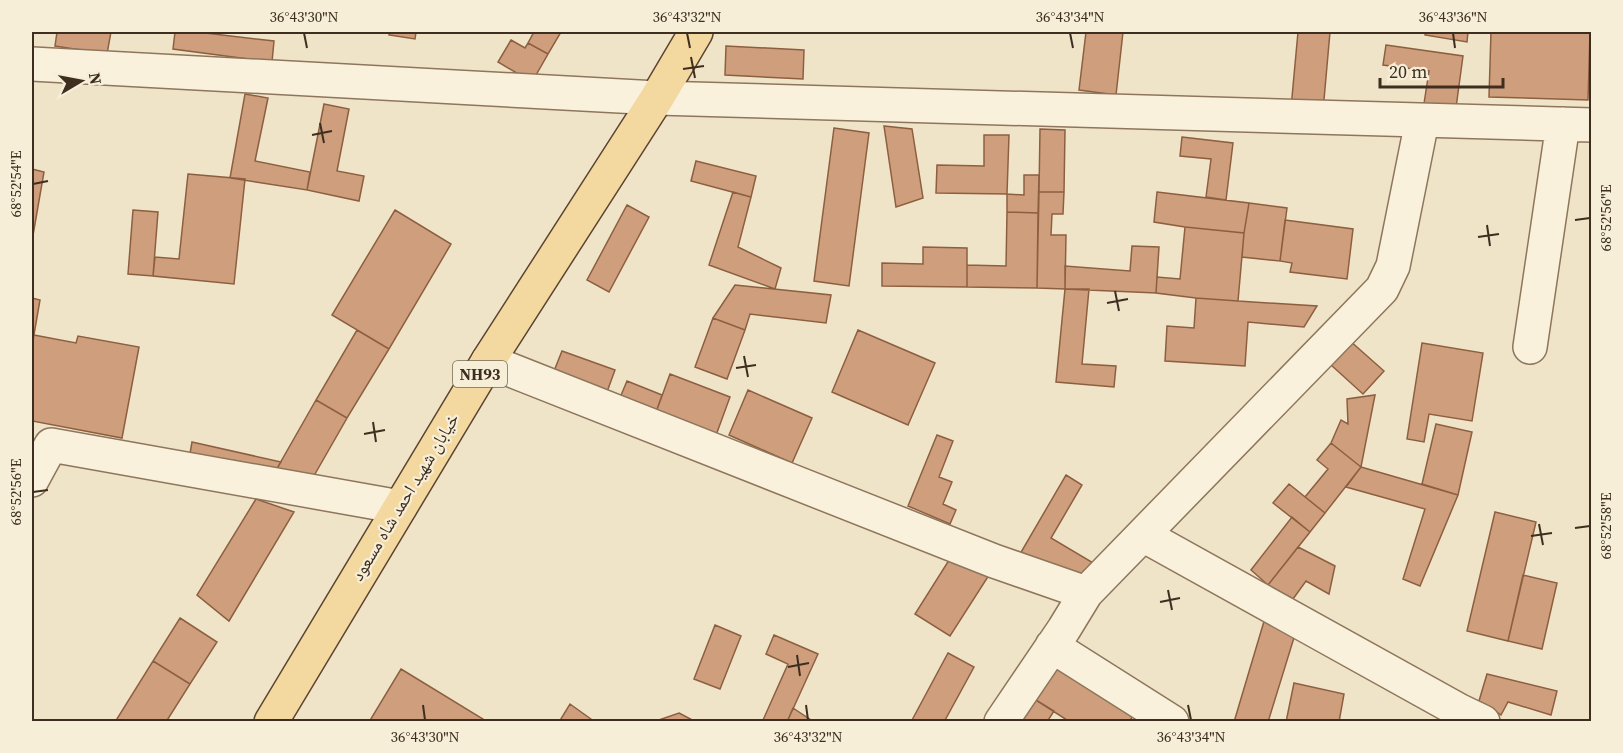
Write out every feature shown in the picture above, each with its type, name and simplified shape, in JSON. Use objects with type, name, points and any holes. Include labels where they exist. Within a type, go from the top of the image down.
[{"type":"main road","name":"خیابان شهید احمد شاه مسعود","points":[[271,722],[488,361],[657,98],[696,32]]},
{"type":"street","points":[[32,64],[657,98],[1577,124],[1530,347]]},
{"type":"street","points":[[1002,722],[1086,593],[1382,289],[1394,266],[1422,121]]},
{"type":"street","points":[[488,361],[972,553],[1086,593]]},
{"type":"street","points":[[32,480],[51,445],[400,507]]},
{"type":"street","points":[[1143,536],[1483,722]]},
{"type":"street","points":[[1052,646],[1172,722]]},
{"type":"building","points":[[57,32],[111,32],[107,54],[55,46]]},
{"type":"building","points":[[175,32],[197,32],[274,41],[272,62],[173,49]]},
{"type":"building","points":[[390,32],[416,32],[415,39],[389,35]]},
{"type":"building","points":[[534,32],[561,32],[548,54],[528,43]]},
{"type":"building","points":[[1086,32],[1123,32],[1116,95],[1079,90]]},
{"type":"building","points":[[1298,32],[1330,32],[1323,111],[1291,108]]},
{"type":"building","points":[[1426,32],[1468,32],[1467,42],[1425,35]]},
{"type":"building","points":[[1491,32],[1590,32],[1588,100],[1489,97]]},
{"type":"building","points":[[511,40],[525,48],[528,43],[548,54],[532,82],[498,62]]},
{"type":"building","points":[[1386,45],[1463,56],[1455,115],[1423,110],[1429,71],[1383,65]]},
{"type":"building","points":[[726,46],[804,50],[803,79],[725,75]]},
{"type":"building","points":[[245,94],[268,98],[255,161],[310,172],[307,190],[230,178]]},
{"type":"building","points":[[324,104],[349,109],[337,171],[364,176],[359,201],[307,190]]},
{"type":"building","points":[[884,126],[912,129],[923,198],[896,207]]},
{"type":"building","points":[[834,128],[869,133],[849,286],[814,281]]},
{"type":"building","points":[[1040,129],[1065,130],[1064,192],[1039,192]]},
{"type":"building","points":[[984,135],[1009,135],[1007,194],[936,193],[937,165],[984,166]]},
{"type":"building","points":[[1182,137],[1233,143],[1226,200],[1206,197],[1211,159],[1180,156]]},
{"type":"building","points":[[696,161],[756,176],[751,197],[691,181]]},
{"type":"building","points":[[32,169],[44,172],[32,241]]},
{"type":"building","points":[[188,174],[245,179],[234,284],[153,276],[155,257],[179,259]]},
{"type":"building","points":[[1024,175],[1039,175],[1038,213],[1007,212],[1007,194],[1024,195]]},
{"type":"building","points":[[733,192],[751,197],[738,247],[781,268],[775,289],[709,265]]},
{"type":"building","points":[[1039,192],[1064,192],[1063,214],[1052,214],[1051,235],[1066,235],[1065,289],[1037,288]]},
{"type":"building","points":[[1157,192],[1249,203],[1244,233],[1154,222]]},
{"type":"building","points":[[1249,203],[1287,208],[1280,261],[1242,257]]},
{"type":"building","points":[[627,205],[649,217],[609,292],[587,280]]},
{"type":"building","points":[[133,210],[158,212],[153,276],[128,274]]},
{"type":"building","points":[[395,210],[451,244],[389,349],[332,315]]},
{"type":"building","points":[[1007,212],[1038,213],[1037,288],[967,287],[967,265],[1006,266]]},
{"type":"building","points":[[1285,220],[1353,229],[1347,279],[1290,272],[1292,263],[1280,261]]},
{"type":"building","points":[[1185,227],[1244,233],[1238,301],[1156,293],[1157,277],[1180,279]]},
{"type":"building","points":[[1132,246],[1159,247],[1156,293],[1065,289],[1065,266],[1130,271]]},
{"type":"building","points":[[923,247],[967,248],[967,287],[882,286],[882,263],[923,264]]},
{"type":"building","points":[[735,285],[831,295],[826,323],[750,314],[745,330],[713,318]]},
{"type":"building","points":[[1065,289],[1089,289],[1082,364],[1116,366],[1114,387],[1056,382]]},
{"type":"building","points":[[32,298],[40,300],[32,346]]},
{"type":"building","points":[[1196,298],[1317,306],[1304,327],[1248,322],[1245,366],[1165,361],[1167,326],[1194,328]]},
{"type":"building","points":[[713,318],[745,330],[727,379],[695,367]]},
{"type":"building","points":[[357,330],[389,349],[347,418],[316,400]]},
{"type":"building","points":[[858,330],[935,363],[908,425],[832,392]]},
{"type":"building","points":[[1340,332],[1384,371],[1363,394],[1320,355]]},
{"type":"building","points":[[34,335],[76,343],[78,336],[139,347],[122,438],[32,421]]},
{"type":"building","points":[[1422,343],[1483,353],[1472,421],[1429,414],[1424,442],[1407,439]]},
{"type":"building","points":[[562,351],[615,370],[604,400],[550,381]]},
{"type":"building","points":[[670,374],[730,397],[715,438],[655,415]]},
{"type":"building","points":[[627,381],[662,395],[655,415],[619,400]]},
{"type":"building","points":[[748,390],[812,418],[792,463],[729,435]]},
{"type":"building","points":[[1375,395],[1361,467],[1331,443],[1341,420],[1348,424],[1347,399]]},
{"type":"building","points":[[316,400],[347,418],[307,488],[271,479]]},
{"type":"building","points":[[1436,424],[1472,432],[1458,495],[1422,484]]},
{"type":"building","points":[[937,435],[953,441],[939,477],[952,482],[943,504],[956,510],[950,524],[908,506]]},
{"type":"building","points":[[192,442],[281,462],[271,479],[189,459]]},
{"type":"building","points":[[1331,443],[1361,467],[1325,513],[1305,497],[1328,469],[1317,460]]},
{"type":"building","points":[[1361,467],[1458,495],[1420,586],[1403,579],[1425,509],[1346,487]]},
{"type":"building","points":[[1066,475],[1082,485],[1051,538],[1095,564],[1071,581],[1020,554]]},
{"type":"building","points":[[1289,484],[1325,513],[1310,532],[1273,503]]},
{"type":"building","points":[[256,499],[294,512],[229,621],[197,595]]},
{"type":"building","points":[[1495,512],[1536,522],[1508,641],[1467,631]]},
{"type":"building","points":[[1292,517],[1310,532],[1268,585],[1251,570]]},
{"type":"building","points":[[1298,547],[1335,566],[1329,594],[1306,581],[1293,599],[1268,585]]},
{"type":"building","points":[[956,549],[991,572],[950,636],[915,614]]},
{"type":"building","points":[[1523,575],[1557,583],[1542,649],[1508,641]]},
{"type":"building","points":[[180,618],[217,642],[190,684],[153,661]]},
{"type":"building","points":[[1265,618],[1297,628],[1268,722],[1234,722]]},
{"type":"building","points":[[715,625],[741,636],[720,689],[694,679]]},
{"type":"building","points":[[774,635],[818,654],[787,722],[763,720],[788,664],[766,654]]},
{"type":"building","points":[[948,653],[974,667],[944,722],[911,722]]},
{"type":"building","points":[[153,661],[190,684],[166,722],[115,722]]},
{"type":"building","points":[[1057,661],[1136,711],[1129,722],[1070,722],[1031,697]]},
{"type":"building","points":[[401,669],[483,719],[482,722],[369,722]]},
{"type":"building","points":[[1487,674],[1557,691],[1551,715],[1508,702],[1501,715],[1479,701]]},
{"type":"building","points":[[1294,683],[1344,694],[1339,722],[1286,722]]},
{"type":"building","points":[[1031,697],[1054,711],[1047,722],[1014,722]]},
{"type":"building","points":[[570,704],[595,722],[559,722]]},
{"type":"building","points":[[793,708],[814,722],[787,722]]},
{"type":"building","points":[[679,713],[696,722],[653,722]]}]
